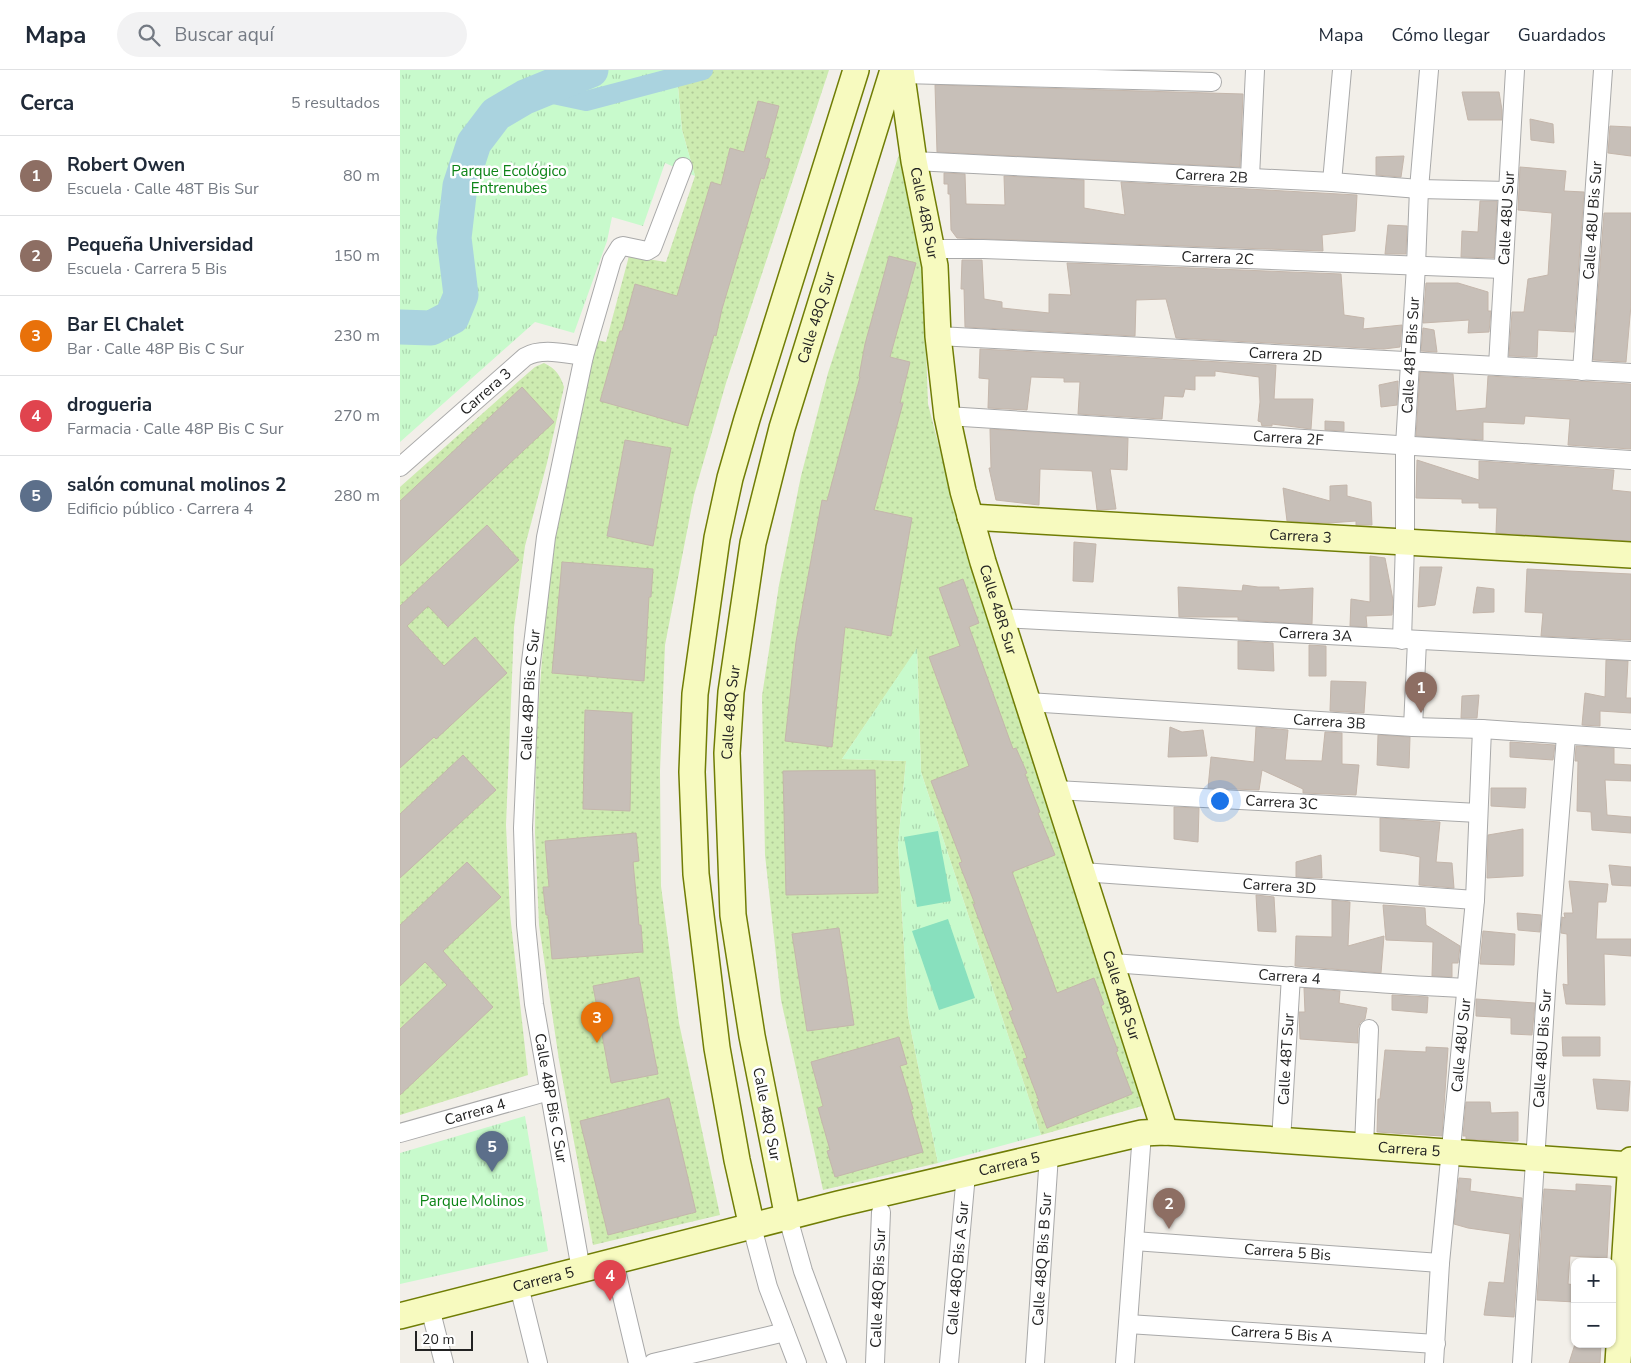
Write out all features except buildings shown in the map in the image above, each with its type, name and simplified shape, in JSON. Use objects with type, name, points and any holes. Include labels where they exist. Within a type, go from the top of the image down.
[{"type":"street","points":[[797,1363],[762,1270],[738,1160],[717,1048],[696,874],[692,772],[695,694],[717,538],[730,478],[856,70]]},
{"type":"street","points":[[1250,177],[1255,70]]},
{"type":"street","points":[[1332,182],[1342,70]]},
{"type":"street","name":"Calle 48T Bis Sur","points":[[1412,727],[1405,542],[1405,445],[1419,189],[1428,70]]},
{"type":"street","name":"Calle 48U Sur","points":[[1498,366],[1515,70]]},
{"type":"street","name":"Calle 48U Bis Sur","points":[[1582,371],[1603,70]]},
{"type":"street","points":[[899,71],[1212,82]]},
{"type":"street","name":"Calle 48R Sur","points":[[899,71],[914,161],[936,266],[938,336],[947,416],[970,517],[1111,963],[1154,1133],[1134,1240],[1125,1363]]},
{"type":"street","name":"Calle 48Q Sur","points":[[838,1363],[803,1271],[788,1218],[752,1036],[733,915],[727,753],[731,692],[753,543],[780,436],[899,71]]},
{"type":"street","name":"Carrera 2B","points":[[914,161],[1250,177],[1419,189],[1508,191]]},
{"type":"street","name":"Calle 48P Bis C Sur","points":[[581,1270],[534,1004],[526,925],[523,828],[528,701],[546,537],[584,356],[612,260],[618,249],[623,246],[646,251],[652,248],[683,167]]},
{"type":"street","name":"Carrera 2C","points":[[933,249],[983,249],[1503,269]]},
{"type":"street","name":"Carrera 2D","points":[[938,336],[1631,374]]},
{"type":"street","name":"Carrera 3","points":[[400,467],[524,357],[531,353],[540,352],[584,356]]},
{"type":"street","name":"Carrera 2F","points":[[947,416],[1631,460]]},
{"type":"street","name":"Carrera 3","points":[[970,517],[1631,555]]},
{"type":"street","name":"Carrera 3A","points":[[1001,618],[1409,641],[1631,651]]},
{"type":"street","name":"Carrera 3B","points":[[1028,702],[1412,727],[1482,728],[1566,736],[1631,739]]},
{"type":"street","name":"Calle 48U Sur","points":[[1434,1363],[1440,1263],[1475,900],[1482,728]]},
{"type":"street","name":"Calle 48U Bis Sur","points":[[1522,1363],[1547,975],[1566,736]]},
{"type":"street","name":"Carrera 3C","points":[[1056,790],[1478,813]]},
{"type":"street","name":"Carrera 3D","points":[[1082,872],[1475,900]]},
{"type":"street","name":"Carrera 4","points":[[1111,963],[1372,984],[1466,988]]},
{"type":"street","name":"Calle 48T Sur","points":[[1281,1141],[1291,976]]},
{"type":"street","points":[[1364,1146],[1370,1029]]},
{"type":"street","name":"Carrera 4","points":[[400,1133],[549,1091]]},
{"type":"street","name":"Carrera 5","points":[[400,1316],[838,1204],[1049,1155],[1154,1133],[1631,1165]]},
{"type":"street","name":"Calle 48Q Bis B Sur","points":[[1035,1363],[1049,1155]]},
{"type":"street","points":[[1618,1363],[1631,1160]]},
{"type":"street","name":"Calle 48Q Bis A Sur","points":[[949,1363],[966,1174]]},
{"type":"street","name":"Calle 48Q Bis Sur","points":[[875,1363],[881,1212]]},
{"type":"street","name":"Carrera 5 Bis","points":[[1134,1240],[1440,1263]]},
{"type":"street","points":[[614,1262],[638,1363]]},
{"type":"street","points":[[519,1286],[538,1363]]},
{"type":"street","points":[[430,1308],[444,1363]]},
{"type":"street","name":"Carrera 5 Bis A","points":[[1128,1324],[1436,1344]]},
{"type":"street","points":[[653,1363],[785,1332]]},
{"type":"green space","name":"Parque Ecológico Entrenubes","points":[[400,70],[675,70],[682,130],[695,176],[665,163],[643,226],[612,217],[607,241],[574,333],[535,322],[400,442]]},
{"type":"green space","points":[[675,70],[829,70],[726,383],[694,495],[665,645],[660,771],[661,886],[679,1023],[720,1215],[593,1245],[559,1060],[539,925],[535,833],[536,738],[550,555],[591,359],[597,340],[606,342],[629,256],[666,262],[695,176],[682,130]]},
{"type":"green space","points":[[903,142],[922,237],[928,404],[967,555],[1149,1104],[1041,1135],[921,772],[917,649],[842,759],[906,761],[898,844],[908,1016],[938,1163],[823,1190],[781,1000],[765,855],[762,696],[779,585],[801,476],[828,373]]},
{"type":"green space","points":[[544,363],[557,373],[564,387],[547,463],[525,546],[514,627],[506,825],[510,914],[528,1075],[400,1115],[400,487],[535,367]]},
{"type":"green space","points":[[917,648],[921,772],[1041,1135],[938,1163],[908,1016],[898,844],[906,761],[842,759]]},
{"type":"green space","points":[[938,831],[951,901],[917,907],[904,837]]},
{"type":"green space","points":[[948,919],[975,998],[939,1010],[912,931]]},
{"type":"green space","name":"Parque Molinos","points":[[525,1116],[548,1251],[400,1284],[400,1153]]},
{"type":"waterway","points":[[400,327],[431,328],[452,317],[461,295],[454,238],[460,186],[474,143],[496,114],[525,97],[591,70]]},
{"type":"waterway","points":[[539,91],[586,101],[703,70]]},
{"type":"place","name":"Robert Owen","points":[[1421,713]]},
{"type":"place","name":"Bar El Chalet","points":[[597,1043]]},
{"type":"place","name":"salón comunal molinos 2","points":[[492,1172]]},
{"type":"place","name":"Pequeña Universidad","points":[[1169,1229]]},
{"type":"place","name":"drogueria","points":[[610,1301]]}]
